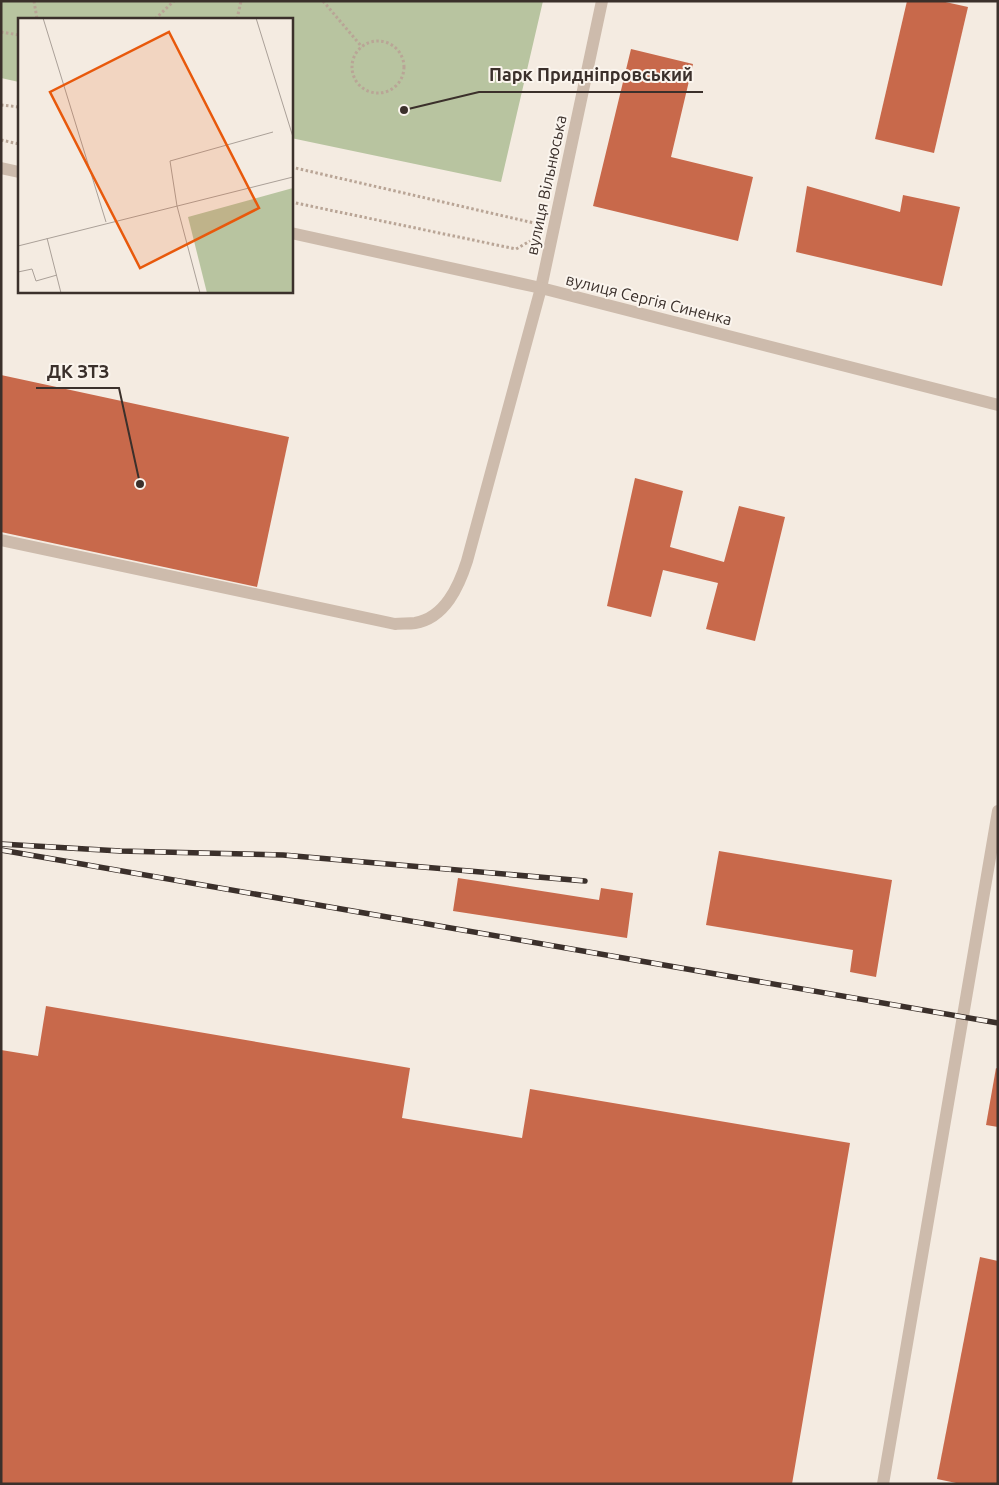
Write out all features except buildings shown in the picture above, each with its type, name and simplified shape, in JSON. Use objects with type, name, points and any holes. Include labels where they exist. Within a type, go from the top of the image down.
[{"type":"street","name":"вулиця Вільнюська","points":[[1,540],[395,624],[416,623],[435,614],[447,603],[460,584],[468,560],[541,288],[602,1]]},
{"type":"street","points":[[1,168],[18,172]]},
{"type":"street","name":"вулиця Сергія Синенка","points":[[292,233],[541,288],[998,405]]},
{"type":"street","points":[[883,1484],[998,811]]},
{"type":"path","points":[[34,1],[37,18]]},
{"type":"path","points":[[156,18],[174,1]]},
{"type":"path","points":[[238,18],[241,1]]},
{"type":"path","points":[[323,1],[362,47]]},
{"type":"path","points":[[1,32],[18,36]]},
{"type":"path","points":[[372,42],[384,42],[394,46],[401,55],[404,66],[402,77],[396,86],[386,92],[379,93],[365,90],[358,84],[353,76],[352,66],[355,55],[362,47],[372,42]]},
{"type":"path","points":[[1,105],[18,108]]},
{"type":"path","points":[[1,140],[18,144]]},
{"type":"path","points":[[292,166],[553,227]]},
{"type":"path","points":[[292,202],[516,249],[553,227]]},
{"type":"green space","points":[[1,1],[543,1],[501,182],[292,138],[292,18],[18,18],[18,82],[1,78]]},
{"type":"railway","points":[[1,844],[120,851],[283,855],[585,881]]},
{"type":"railway","points":[[1,850],[998,1023]]},
{"type":"place","name":"Парк Придніпровський","points":[[404,110]]},
{"type":"place","name":"ДК ЗТЗ","points":[[140,484]]}]
